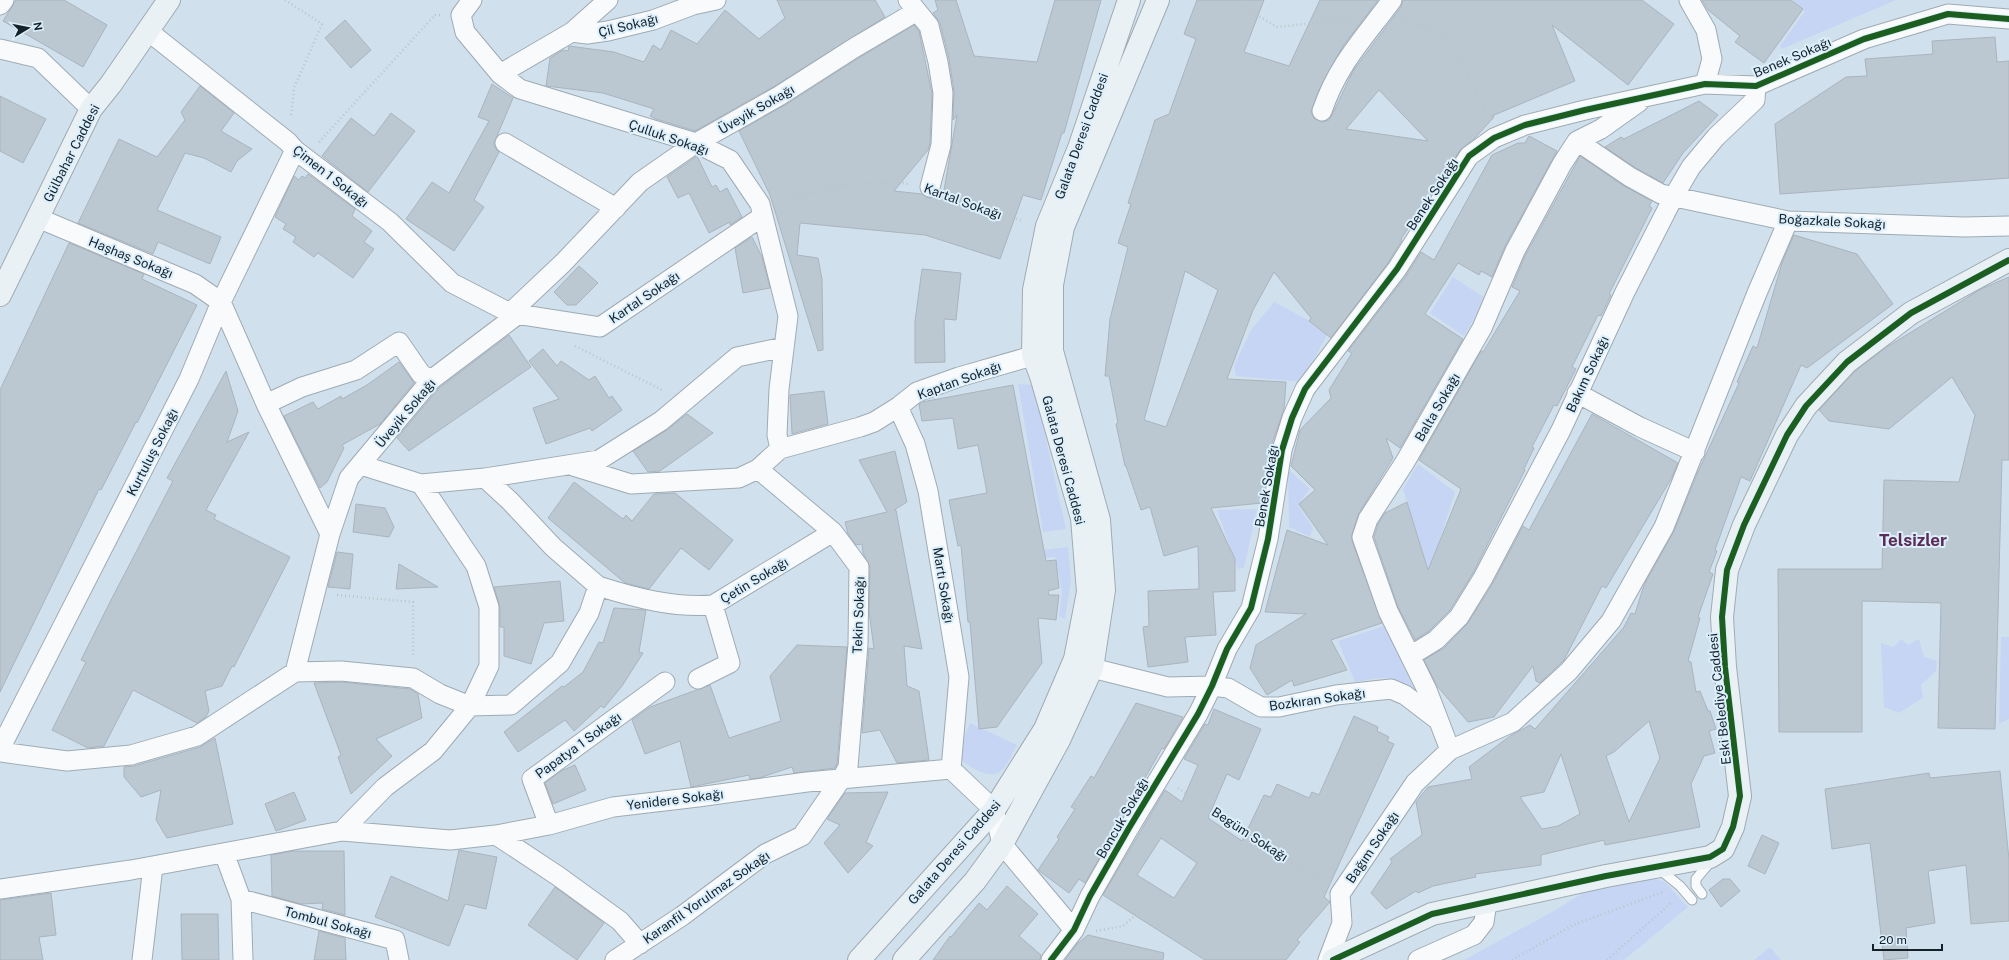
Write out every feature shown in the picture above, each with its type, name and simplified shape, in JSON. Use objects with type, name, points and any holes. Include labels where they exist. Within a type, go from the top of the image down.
[{"type":"main road","name":"Gülbahar Caddesi","points":[[0,295],[91,109],[148,32],[169,0]]},
{"type":"main road","name":"Galata Deresi Caddesi","points":[[904,960],[974,881],[1002,844],[1059,740],[1084,663],[1104,590],[1099,520],[1043,353],[1034,290],[1047,226],[1079,148],[1129,0]]},
{"type":"main road","name":"Galata Deresi Caddesi","points":[[1043,353],[1052,286],[1063,227],[1158,0]]},
{"type":"main road","name":"Eski Belediye Caddesi","points":[[1722,849],[1734,827],[1740,796],[1725,667],[1722,617],[1727,570],[1744,525],[1787,435],[1806,406],[1847,362],[1911,313],[2006,260]]},
{"type":"main road","name":"Galata Deresi Caddesi","points":[[859,960],[994,810],[1045,729],[1084,663]]},
{"type":"main road","points":[[1334,960],[1432,914],[1710,857],[1722,849]]},
{"type":"street","points":[[0,5],[4,0]]},
{"type":"street","points":[[500,74],[572,32],[608,0]]},
{"type":"street","name":"Çil Sokağı","points":[[572,32],[588,34],[608,32],[653,20],[693,5],[716,0]]},
{"type":"street","points":[[1322,111],[1329,90],[1354,48],[1392,0]]},
{"type":"street","points":[[1689,0],[1706,30],[1712,59],[1705,84]]},
{"type":"street","points":[[913,5],[928,26],[938,62],[943,93],[941,145],[930,187]]},
{"type":"street","name":"Üveyik Sokağı","points":[[295,672],[330,534],[349,478],[362,465],[431,380],[511,316],[564,263],[640,182],[696,143],[779,96],[854,48],[913,5]]},
{"type":"street","name":"Çulluk Sokağı","points":[[467,7],[465,32],[500,74],[520,89],[696,143],[730,160],[762,210],[788,316],[778,403],[777,435],[780,449]]},
{"type":"street","name":"Benek Sokağı","points":[[1212,686],[1227,649],[1251,608],[1268,538],[1282,450],[1292,418],[1305,390],[1397,270],[1470,156],[1494,138],[1525,125],[1705,84],[1756,86],[1864,39],[1948,14],[2009,19]]},
{"type":"street","name":"Çimen 1 Sokağı","points":[[148,32],[296,150],[390,222],[452,283],[511,316]]},
{"type":"street","points":[[0,49],[38,58],[91,109]]},
{"type":"street","name":"Bakım Sokağı","points":[[1410,656],[1436,640],[1459,617],[1483,578],[1561,430],[1577,393],[1674,196],[1691,167],[1716,138],[1755,100],[1756,86]]},
{"type":"street","points":[[1577,141],[1601,129],[1645,97]]},
{"type":"street","name":"Boğazkale Sokağı","points":[[1577,141],[1630,177],[1661,194],[1788,222],[2009,226]]},
{"type":"street","name":"Balta Sokağı","points":[[1450,750],[1427,690],[1388,611],[1362,537],[1368,518],[1405,462],[1482,328],[1515,251],[1562,164],[1577,141]]},
{"type":"street","points":[[505,144],[616,208]]},
{"type":"street","name":"Kurtuluş Sokağı","points":[[0,751],[189,379],[220,302],[296,150]]},
{"type":"street","name":"Kartal Sokağı","points":[[511,316],[600,327],[762,210]]},
{"type":"street","name":"Haşhaş Sokağı","points":[[38,218],[195,284],[220,302]]},
{"type":"street","name":"Bağım Sokağı","points":[[1328,960],[1342,923],[1340,894],[1415,783],[1450,750],[1513,722],[1569,671],[1611,621],[1664,527],[1757,293],[1788,222]]},
{"type":"street","points":[[1988,226],[2007,232],[2009,236]]},
{"type":"street","points":[[220,302],[266,404],[330,534]]},
{"type":"street","points":[[266,404],[302,387],[356,370],[399,342],[422,374],[431,380]]},
{"type":"street","points":[[362,465],[421,484],[485,478],[599,460],[661,421],[737,357],[784,347]]},
{"type":"street","name":"Kaptan Sokağı","points":[[780,449],[860,427],[898,407],[917,392],[959,377],[1043,353]]},
{"type":"street","points":[[1577,393],[1640,427],[1694,452]]},
{"type":"street","name":"Martı Sokağı","points":[[898,407],[915,444],[928,491],[959,677],[951,769]]},
{"type":"street","points":[[570,464],[631,484],[739,478],[758,469],[780,449]]},
{"type":"street","name":"Tekin Sokağı","points":[[758,469],[834,532],[859,567],[858,644],[848,767],[842,778]]},
{"type":"street","points":[[0,751],[67,761],[131,755],[196,736],[295,672],[341,671],[413,678],[440,694],[470,706],[511,705],[560,663],[589,613],[598,586],[553,547],[510,500],[485,478]]},
{"type":"street","points":[[342,831],[385,787],[433,751],[470,706],[489,666],[489,607],[476,566],[421,484]]},
{"type":"street","name":"Çetin Sokağı","points":[[598,586],[644,600],[693,606],[713,605],[834,532]]},
{"type":"street","points":[[698,679],[730,663],[713,605]]},
{"type":"street","name":"Bozkıran Sokağı","points":[[1084,663],[1168,687],[1212,686],[1228,688],[1261,707],[1285,706],[1336,695],[1391,689],[1405,695],[1438,721]]},
{"type":"street","name":"Papatya 1 Sokağı","points":[[549,825],[532,779],[665,682]]},
{"type":"street","name":"Boncuk Sokağı","points":[[1051,960],[1074,930],[1090,896],[1160,775],[1198,714],[1212,686]]},
{"type":"street","points":[[951,769],[994,810],[1002,844],[1074,930]]},
{"type":"street","name":"Yenidere Sokağı","points":[[0,890],[153,866],[342,831],[450,840],[496,835],[549,825],[613,807],[842,778],[951,769]]},
{"type":"street","name":"Karanfil Yorulmaz Sokağı","points":[[615,960],[682,916],[765,854],[802,836],[842,778]]},
{"type":"street","points":[[496,835],[558,876],[620,921],[640,944]]},
{"type":"street","points":[[224,853],[241,899],[243,960]]},
{"type":"street","points":[[142,960],[153,866]]},
{"type":"street","name":"Tombul Sokağı","points":[[241,899],[395,940],[399,960]]},
{"type":"street","points":[[1418,960],[1474,935],[1484,922],[1487,902]]},
{"type":"lane","points":[[1702,894],[1696,886],[1696,879],[1722,849]]},
{"type":"lane","points":[[1656,867],[1676,883],[1692,900]]},
{"type":"path","points":[[285,0],[322,24],[294,88],[296,150]]},
{"type":"path","points":[[296,150],[435,15],[467,7]]},
{"type":"path","points":[[574,346],[684,402]]},
{"type":"path","points":[[314,593],[413,602],[413,678]]},
{"type":"path","points":[[1512,960],[1573,925],[1662,892],[1676,883]]},
{"type":"path","points":[[1607,960],[1684,891]]},
{"type":"path","points":[[1074,930],[1100,932],[1123,926],[1145,907],[1156,903],[1180,907]]},
{"type":"shaded area","points":[[1793,0],[1896,0],[1782,49],[1780,46],[1805,11]]},
{"type":"shaded area","points":[[1453,277],[1485,298],[1464,336],[1430,313]]},
{"type":"shaded area","points":[[1274,302],[1329,331],[1302,382],[1236,376],[1234,366],[1251,330]]},
{"type":"shaded area","points":[[1018,384],[1034,385],[1066,529],[1043,532]]},
{"type":"shaded area","points":[[1418,464],[1455,492],[1431,568],[1428,569],[1403,489]]},
{"type":"shaded area","points":[[1288,469],[1310,489],[1298,505],[1313,528],[1310,537],[1289,527]]},
{"type":"shaded area","points":[[1257,509],[1244,568],[1238,569],[1217,510]]},
{"type":"shaded area","points":[[1068,547],[1071,580],[1065,619],[1059,616],[1062,592],[1056,557],[999,561],[999,555]]},
{"type":"shaded area","points":[[1384,626],[1416,693],[1393,679],[1380,678],[1355,682],[1338,641]]},
{"type":"shaded area","points":[[2001,637],[2009,637],[2009,719],[1999,724]]},
{"type":"shaded area","points":[[1901,639],[1908,645],[1919,639],[1924,657],[1937,661],[1936,671],[1921,685],[1923,698],[1899,713],[1884,707],[1881,643],[1893,647]]},
{"type":"shaded area","points":[[970,723],[1017,745],[1007,764],[998,773],[986,774],[980,772],[958,758],[957,752]]},
{"type":"shaded area","points":[[1653,878],[1665,882],[1688,907],[1624,960],[1464,960],[1559,908],[1592,887]]},
{"type":"shaded area","points":[[1770,947],[1781,960],[1754,960]]},
{"type":"building","points":[[16,0],[64,0],[107,25],[83,67],[3,21]]},
{"type":"building","points":[[777,0],[875,0],[885,17],[773,87],[695,131],[650,116],[654,109],[603,93],[546,86],[550,58],[563,50],[568,51],[569,46],[614,52],[644,62],[653,45],[661,50],[671,30],[697,44],[725,10],[759,39],[785,18]]},
{"type":"building","points":[[935,0],[956,0],[974,56],[1037,62],[1055,0],[1101,0],[1064,133],[1062,133],[1041,200],[1023,195],[1000,259],[925,235],[800,223],[797,255],[818,258],[822,279],[823,350],[818,351],[770,195],[739,131],[785,105],[860,57],[914,25],[919,31],[932,94],[930,143],[928,150],[894,191],[922,194],[928,198],[943,196],[957,115],[953,120],[954,91],[949,59],[940,23],[933,13],[938,10]]},
{"type":"building","points":[[1197,0],[1264,0],[1244,52],[1289,66],[1320,0],[1378,0],[1343,46],[1319,90],[1311,112],[1314,118],[1323,122],[1329,120],[1353,71],[1401,7],[1403,0],[1642,0],[1674,24],[1628,85],[1552,25],[1575,81],[1492,116],[1494,117],[1474,139],[1460,150],[1450,166],[1435,182],[1441,179],[1401,239],[1402,240],[1388,263],[1331,338],[1309,321],[1311,318],[1274,272],[1253,310],[1227,379],[1286,382],[1284,409],[1271,446],[1262,503],[1211,508],[1235,559],[1235,591],[1213,592],[1216,635],[1185,637],[1188,662],[1148,667],[1143,627],[1149,626],[1148,591],[1199,589],[1198,546],[1164,556],[1150,507],[1141,510],[1125,466],[1116,424],[1118,423],[1109,376],[1105,376],[1110,319],[1128,247],[1118,243],[1131,204],[1128,203],[1155,120],[1169,114],[1196,39],[1184,34]],"holes":[[[1379,90],[1428,141],[1346,129]],[[1185,271],[1218,290],[1166,427],[1144,420]]]},
{"type":"building","points":[[1702,0],[1791,0],[1803,9],[1764,63],[1735,42],[1740,36],[1708,10]]},
{"type":"building","points":[[345,20],[371,50],[351,68],[325,38]]},
{"type":"building","points":[[1995,37],[1997,62],[2009,61],[2009,178],[1780,194],[1775,124],[1846,77],[1867,76],[1865,59],[1933,54],[1932,41]]},
{"type":"building","points":[[492,84],[513,98],[494,143],[495,148],[499,152],[474,200],[484,207],[454,251],[406,219],[432,182],[449,193],[489,121],[478,117]]},
{"type":"building","points":[[200,86],[234,113],[221,131],[252,149],[237,161],[231,172],[204,158],[185,153],[157,210],[221,237],[210,264],[158,242],[153,254],[78,223],[119,139],[157,157],[185,120],[181,112]]},
{"type":"building","points":[[0,96],[46,119],[23,163],[0,151]]},
{"type":"building","points":[[1699,101],[1718,115],[1683,153],[1663,183],[1636,168],[1605,147],[1621,137],[1624,139]]},
{"type":"building","points":[[391,113],[415,131],[368,192],[322,156],[351,118],[374,136]]},
{"type":"building","points":[[1529,136],[1557,151],[1505,246],[1492,277],[1481,271],[1479,275],[1458,263],[1425,314],[1463,339],[1400,448],[1386,438],[1393,458],[1359,513],[1352,534],[1352,541],[1382,623],[1331,640],[1347,670],[1294,686],[1292,680],[1267,695],[1250,668],[1256,645],[1306,614],[1265,612],[1287,530],[1328,545],[1299,504],[1315,490],[1291,466],[1300,430],[1331,398],[1329,390],[1352,353],[1348,351],[1406,276],[1421,252],[1434,260],[1492,155],[1518,143],[1525,143]]},
{"type":"building","points":[[697,156],[712,187],[716,185],[720,192],[727,188],[742,217],[730,225],[730,222],[709,233],[689,193],[678,198],[667,177]]},
{"type":"building","points":[[1580,156],[1624,186],[1652,201],[1649,206],[1652,208],[1609,294],[1611,295],[1601,316],[1598,315],[1572,367],[1576,369],[1557,406],[1554,405],[1532,447],[1534,448],[1524,469],[1525,470],[1473,573],[1450,610],[1429,631],[1415,640],[1398,607],[1374,537],[1378,524],[1385,513],[1407,502],[1428,570],[1461,489],[1419,460],[1481,351],[1483,352],[1520,291],[1512,287],[1525,256]]},
{"type":"building","points":[[308,174],[355,209],[352,216],[372,231],[364,242],[374,249],[353,278],[318,253],[314,257],[293,242],[296,237],[283,229],[286,224],[275,217],[294,176],[299,180],[302,176],[305,178]]},
{"type":"building","points":[[1794,235],[1857,254],[1893,304],[1807,368],[1801,365],[1750,481],[1741,477],[1715,550],[1717,551],[1709,572],[1713,574],[1698,617],[1700,618],[1688,661],[1691,662],[1696,692],[1700,691],[1708,711],[1710,711],[1716,729],[1709,731],[1715,753],[1704,756],[1691,784],[1700,827],[1605,845],[1604,840],[1541,855],[1541,865],[1475,874],[1476,877],[1433,886],[1418,893],[1416,891],[1386,909],[1371,893],[1392,862],[1390,859],[1422,835],[1416,802],[1428,787],[1472,779],[1469,767],[1510,736],[1530,725],[1535,729],[1624,627],[1631,613],[1635,614],[1644,585],[1674,531],[1697,474],[1739,383],[1737,382],[1753,346],[1757,348],[1782,263]],"holes":[[[1649,721],[1660,758],[1629,822],[1606,756],[1614,752]],[[1561,754],[1580,814],[1558,826],[1542,829],[1520,797],[1544,792]]]},
{"type":"building","points":[[752,237],[762,257],[770,288],[743,293],[735,248]]},
{"type":"building","points":[[69,243],[144,274],[142,279],[197,305],[137,423],[136,422],[101,490],[99,489],[0,692],[0,390]]},
{"type":"building","points":[[579,266],[598,283],[576,305],[567,305],[554,292]]},
{"type":"building","points":[[922,269],[961,273],[956,320],[944,319],[945,362],[915,363],[915,321]]},
{"type":"building","points":[[2009,277],[2009,460],[2002,460],[1995,729],[1938,728],[1941,603],[1862,601],[1862,732],[1779,732],[1778,569],[1882,569],[1884,480],[1959,482],[1975,415],[1952,377],[1889,429],[1829,421],[1819,410],[1855,371],[1887,347],[1981,289]]},
{"type":"building","points":[[509,335],[531,367],[409,451],[397,438],[439,388]]},
{"type":"building","points":[[543,349],[557,366],[561,361],[589,380],[595,376],[609,398],[612,396],[622,410],[592,431],[590,428],[546,444],[533,408],[559,399],[529,361]]},
{"type":"building","points":[[399,362],[414,383],[380,424],[342,445],[344,448],[327,482],[320,488],[284,416],[313,402],[318,409],[341,396],[342,399],[367,385]]},
{"type":"building","points":[[226,371],[238,411],[227,442],[249,432],[206,510],[216,515],[214,519],[290,557],[234,667],[232,666],[222,686],[205,691],[209,711],[206,717],[197,723],[133,690],[104,746],[88,748],[52,730],[86,662],[81,660],[173,481],[167,478]]},
{"type":"building","points":[[1013,385],[1046,561],[1056,560],[1059,588],[1048,591],[1049,595],[1059,595],[1056,620],[1038,618],[1042,663],[997,727],[979,729],[970,622],[968,622],[961,545],[958,546],[949,500],[987,493],[978,445],[958,449],[953,418],[922,421],[919,404],[922,402]]},
{"type":"building","points":[[824,391],[828,424],[792,434],[790,395]]},
{"type":"building","points":[[687,414],[713,433],[660,471],[648,472],[633,451],[667,430]]},
{"type":"building","points":[[1592,414],[1678,463],[1671,479],[1606,588],[1602,586],[1564,660],[1540,683],[1536,681],[1533,666],[1494,717],[1468,722],[1437,686],[1424,660],[1444,648],[1468,623],[1493,583],[1523,526],[1529,530]]},
{"type":"building","points":[[895,451],[907,502],[894,510],[896,510],[922,649],[904,646],[907,686],[919,691],[929,760],[897,763],[880,730],[862,733],[869,648],[874,649],[869,611],[870,567],[863,553],[862,544],[856,545],[848,534],[845,522],[887,512],[859,460]]},
{"type":"building","points":[[574,482],[623,519],[626,515],[632,521],[654,494],[675,493],[733,540],[709,570],[681,548],[649,589],[625,583],[548,518]]},
{"type":"building","points":[[356,504],[385,508],[394,527],[389,537],[353,532]]},
{"type":"building","points":[[337,552],[353,554],[350,589],[328,587]]},
{"type":"building","points":[[399,564],[438,587],[396,589]]},
{"type":"building","points":[[560,581],[564,621],[544,623],[531,664],[504,656],[504,627],[500,627],[500,607],[494,587]]},
{"type":"building","points":[[614,608],[646,610],[639,652],[643,653],[622,686],[604,708],[601,706],[574,731],[565,720],[518,752],[504,732],[562,686],[564,687],[583,672],[599,642],[603,643]]},
{"type":"building","points":[[797,645],[847,647],[837,764],[835,768],[794,773],[792,767],[759,778],[750,779],[749,775],[691,787],[680,741],[645,754],[632,720],[650,707],[710,685],[729,738],[781,721],[770,676]]},
{"type":"building","points":[[341,682],[410,689],[418,694],[422,718],[376,739],[392,756],[351,794],[338,757],[341,755],[314,683]]},
{"type":"building","points":[[1136,703],[1183,717],[1164,749],[1162,748],[1085,883],[1079,879],[1069,893],[1038,870],[1059,839],[1057,837],[1075,809],[1071,807],[1091,776],[1094,778]]},
{"type":"building","points":[[1214,709],[1261,729],[1239,780],[1227,774],[1208,818],[1242,841],[1264,795],[1271,797],[1277,784],[1309,798],[1312,792],[1319,795],[1354,716],[1378,727],[1377,731],[1389,737],[1387,741],[1394,744],[1324,897],[1330,902],[1297,940],[1300,942],[1286,960],[1205,960],[1103,895],[1165,790],[1182,802],[1198,765],[1184,759],[1205,724],[1208,725]],"holes":[[[1161,838],[1197,863],[1174,898],[1137,875]]]},
{"type":"building","points":[[215,738],[233,824],[167,838],[156,820],[161,790],[141,797],[124,777],[124,767],[134,766],[200,747]]},
{"type":"building","points":[[575,765],[586,790],[553,804],[545,783],[561,771]]},
{"type":"building","points":[[2000,771],[2009,859],[2009,921],[1971,924],[1966,865],[1928,871],[1935,923],[1906,928],[1908,958],[1884,960],[1870,843],[1832,849],[1825,789],[1929,773],[1930,778]]},
{"type":"building","points":[[294,792],[306,820],[276,831],[265,804]]},
{"type":"building","points":[[888,792],[866,842],[873,846],[848,873],[824,843],[840,825],[827,819],[845,793]]},
{"type":"building","points":[[1762,835],[1779,843],[1765,874],[1748,866]]},
{"type":"building","points":[[459,850],[497,857],[486,909],[465,904],[449,946],[375,917],[391,876],[448,901]]},
{"type":"building","points":[[293,851],[344,851],[345,915],[322,909],[323,903],[301,904],[272,896],[271,855]]},
{"type":"building","points":[[1723,879],[1730,879],[1740,891],[1721,907],[1709,890]]},
{"type":"building","points":[[1007,886],[1038,914],[1019,936],[1041,955],[1040,960],[933,960],[950,936],[951,937],[979,903],[987,910]]},
{"type":"building","points":[[555,887],[604,923],[577,960],[528,925]]},
{"type":"building","points":[[51,893],[56,935],[39,937],[43,960],[0,960],[0,900]]},
{"type":"building","points":[[181,914],[218,914],[219,960],[182,960]]},
{"type":"building","points":[[319,931],[345,938],[346,960],[314,960]]},
{"type":"building","points":[[1088,935],[1164,953],[1163,960],[1065,960],[1077,944]]},
{"type":"cycle path","points":[[1051,960],[1074,930],[1090,896],[1129,828],[1198,714],[1212,686],[1227,649],[1251,608],[1268,539],[1282,450],[1292,418],[1305,389],[1397,269],[1469,156],[1494,138],[1525,125],[1585,110],[1705,84],[1756,86],[1864,39],[1948,14],[2009,19]]},
{"type":"cycle path","points":[[1333,960],[1432,914],[1606,876],[1710,857],[1723,849],[1733,827],[1740,796],[1725,667],[1722,617],[1727,570],[1744,525],[1787,435],[1806,406],[1847,362],[1911,313],[2009,260]]},
{"type":"district","name":"Telsizler","points":[[1913,540]]}]
